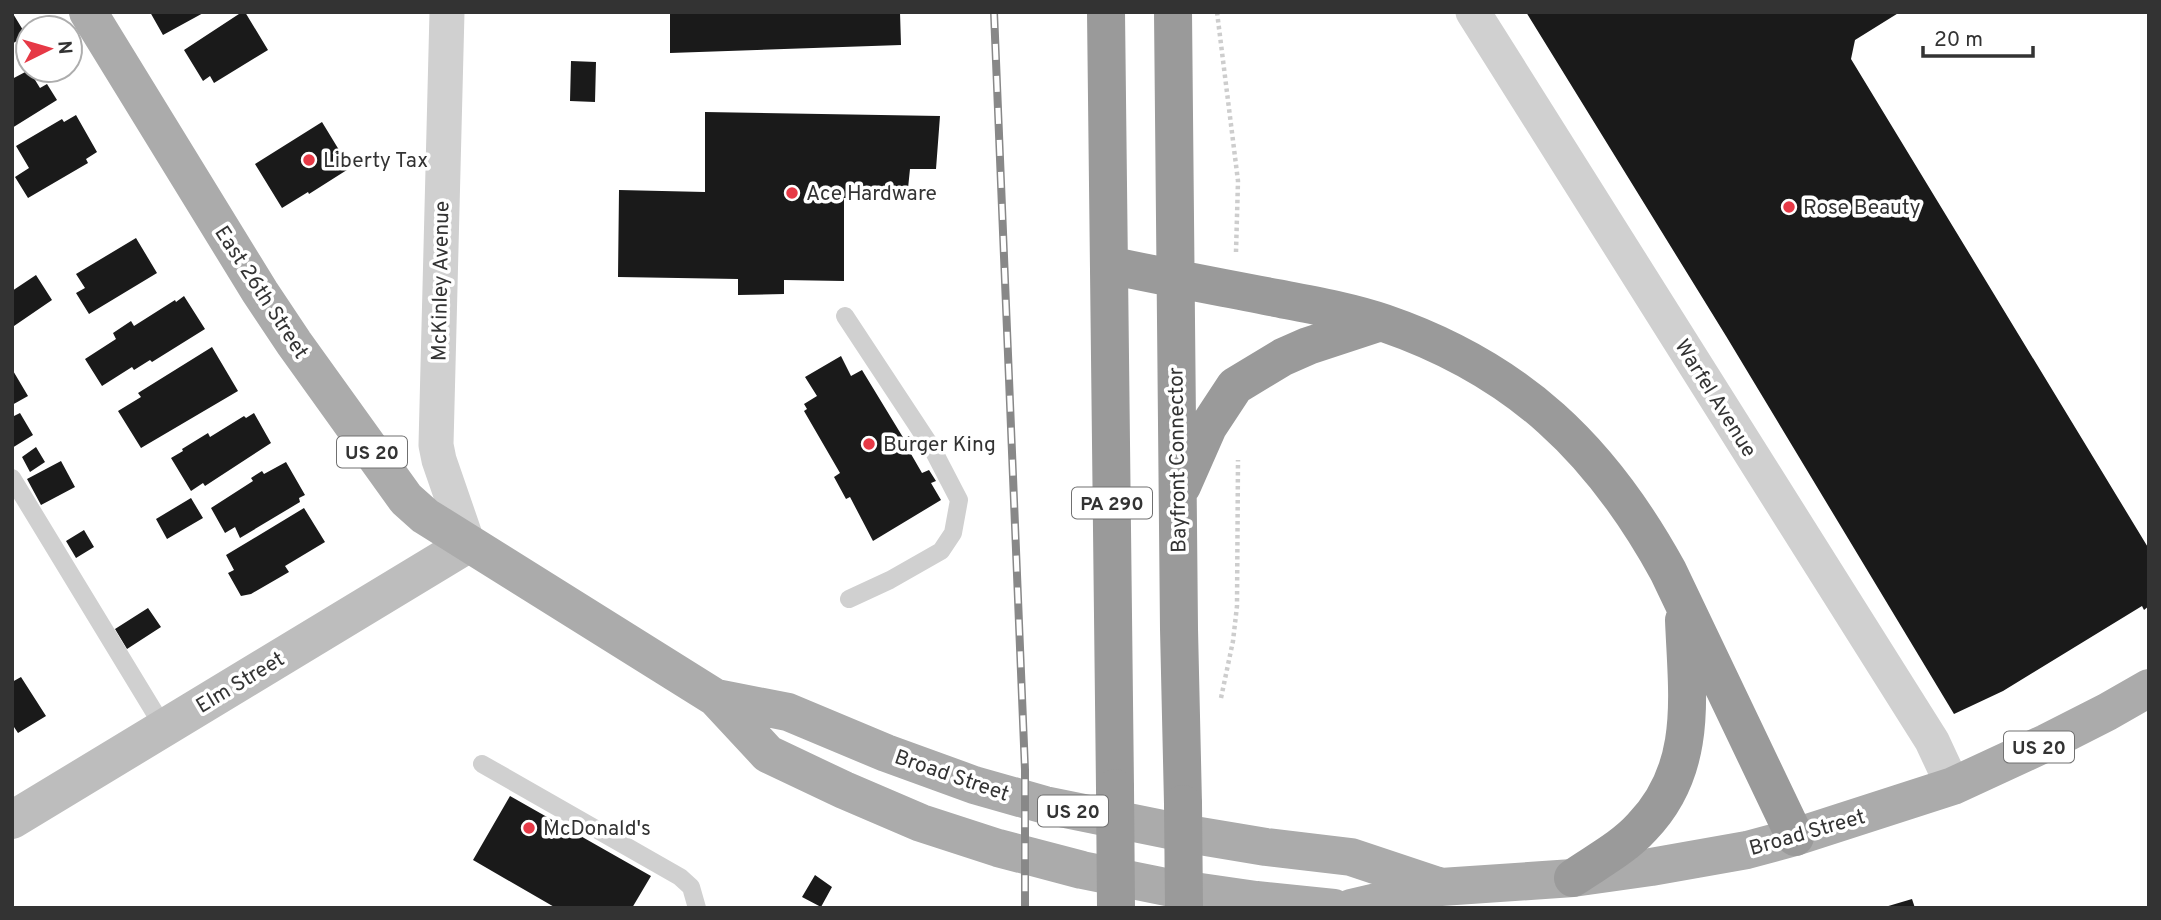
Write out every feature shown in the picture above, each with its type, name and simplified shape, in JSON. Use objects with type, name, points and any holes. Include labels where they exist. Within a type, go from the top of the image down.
[{"type":"highway","name":"PA 290","points":[[1106,12],[1116,908]]},
{"type":"highway","name":"Bayfront Connector","points":[[1173,12],[1184,908]]},
{"type":"highway","points":[[1109,265],[1339,311],[1381,322],[1422,337],[1466,359],[1507,384],[1549,416],[1589,455],[1646,530],[1795,837]]},
{"type":"highway","points":[[1178,495],[1209,427],[1235,386],[1296,351],[1381,322]]},
{"type":"highway","points":[[1573,878],[1623,844],[1641,828],[1656,811],[1677,774],[1687,728],[1684,604]]},
{"type":"main road","name":"East 26th Street","points":[[88,12],[238,257],[305,359],[407,499],[425,516],[468,544]]},
{"type":"main road","name":"Broad Street","points":[[468,544],[716,698],[768,754],[844,790],[921,822],[998,848],[1082,870],[1192,891],[1334,908]]},
{"type":"main road","name":"Broad Street","points":[[1351,908],[1441,887],[1573,878],[1730,853],[1795,837],[1953,786],[2059,737],[2149,688]]},
{"type":"main road","name":"Broad Street","points":[[716,698],[788,712],[886,753],[974,785],[1045,805],[1188,834],[1351,857],[1441,887]]},
{"type":"street","name":"McKinley Avenue","points":[[447,12],[436,445],[468,544]]},
{"type":"street","name":"Warfel Avenue","points":[[1473,12],[1932,741],[1953,786]]},
{"type":"street","name":"Elm Street","points":[[12,820],[468,544]]},
{"type":"lane","points":[[845,316],[932,448],[959,500],[953,533],[941,551],[890,580],[849,599]]},
{"type":"lane","points":[[12,478],[164,728]]},
{"type":"lane","points":[[482,764],[680,877],[691,887],[705,908]]},
{"type":"lane","points":[[691,887],[697,908]]},
{"type":"building","points":[[12,12],[14,43],[12,44]]},
{"type":"building","points":[[150,12],[205,12],[163,35]]},
{"type":"building","points":[[245,12],[268,50],[214,83],[210,76],[203,81],[184,50]]},
{"type":"building","points":[[670,12],[900,12],[901,45],[670,53]]},
{"type":"building","points":[[1526,12],[1900,12],[1855,40],[1851,59],[2149,549],[2149,606],[2144,610],[2142,606],[2003,691],[1954,714],[1726,336]]},
{"type":"building","points":[[571,61],[596,62],[595,102],[570,101]]},
{"type":"building","points":[[14,78],[14,84],[38,84],[40,88],[47,84],[57,100],[12,128]]},
{"type":"building","points":[[705,112],[940,116],[936,169],[910,169],[907,198],[844,198],[844,281],[784,280],[784,294],[738,295],[738,279],[618,277],[619,190],[705,192]]},
{"type":"building","points":[[76,115],[97,152],[86,159],[88,163],[28,198],[15,177],[29,168],[16,146],[62,119],[64,122]]},
{"type":"building","points":[[322,122],[350,168],[282,208],[255,164]]},
{"type":"building","points":[[136,238],[157,273],[89,314],[76,293],[85,288],[76,274]]},
{"type":"building","points":[[36,275],[52,300],[14,326],[12,291]]},
{"type":"building","points":[[184,296],[205,329],[152,362],[150,360],[134,370],[132,367],[102,386],[85,359],[116,339],[113,333],[131,321],[134,326]]},
{"type":"building","points":[[212,347],[238,391],[141,448],[118,411],[141,397],[138,393]]},
{"type":"building","name":"Burger King","points":[[841,356],[851,376],[862,370],[904,439],[909,436],[917,450],[911,454],[922,473],[929,470],[936,481],[931,483],[941,500],[873,541],[850,497],[846,499],[834,477],[840,473],[804,411],[807,409],[804,404],[817,396],[805,377]]},
{"type":"building","points":[[12,369],[28,396],[12,405]]},
{"type":"building","points":[[20,413],[33,435],[12,448],[12,417]]},
{"type":"building","points":[[254,413],[271,443],[205,486],[203,483],[191,491],[171,458],[208,433],[210,437],[244,416],[246,418]]},
{"type":"building","points":[[36,447],[45,462],[30,472],[22,457]]},
{"type":"building","points":[[61,461],[75,487],[41,505],[27,479]]},
{"type":"building","points":[[286,462],[305,495],[299,498],[300,502],[240,538],[235,527],[225,533],[211,508],[253,481],[251,478],[262,471],[264,474]]},
{"type":"building","points":[[191,498],[203,518],[167,539],[156,519]]},
{"type":"building","points":[[304,508],[325,542],[285,566],[289,572],[251,594],[241,596],[228,573],[234,570],[226,555]]},
{"type":"building","points":[[84,530],[94,547],[76,558],[66,541]]},
{"type":"building","points":[[148,608],[161,627],[127,649],[115,629]]},
{"type":"building","points":[[21,677],[46,716],[18,733],[12,724],[12,682]]},
{"type":"building","name":"McDonald's","points":[[510,796],[651,876],[632,908],[556,908],[473,860]]},
{"type":"building","points":[[815,875],[832,887],[821,907],[802,897]]},
{"type":"building","points":[[1912,899],[1915,908],[1885,908],[1885,907]]},
{"type":"railway","points":[[994,12],[1025,770],[1025,908]]},
{"type":"place","name":"Liberty Tax","points":[[309,160]]},
{"type":"place","name":"Ace Hardware","points":[[792,193]]},
{"type":"place","name":"Rose Beauty","points":[[1789,207]]},
{"type":"place","name":"Burger King","points":[[869,444]]},
{"type":"place","name":"McDonald's","points":[[529,828]]}]
